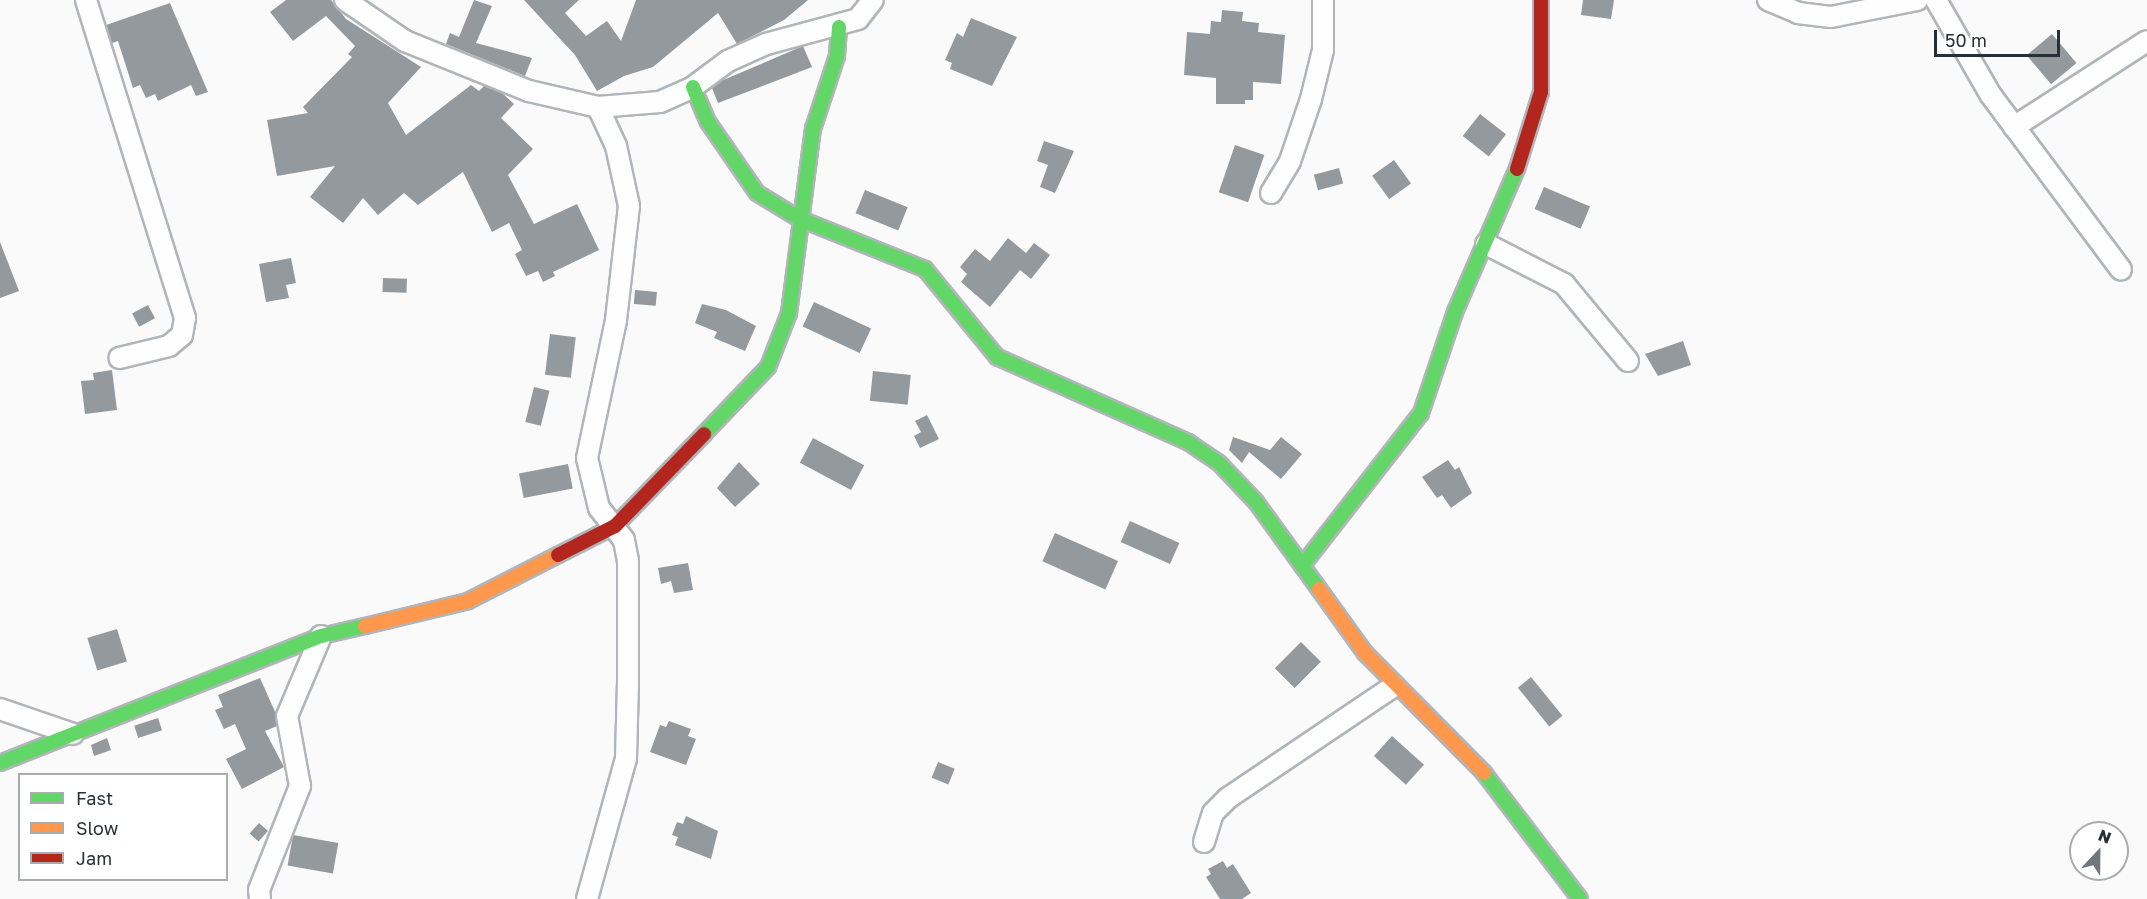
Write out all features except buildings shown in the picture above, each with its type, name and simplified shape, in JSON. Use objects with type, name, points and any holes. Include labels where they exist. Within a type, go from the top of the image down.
[{"type":"street","points":[[86,0],[184,318],[182,335],[169,346],[119,358]]},
{"type":"street","points":[[345,0],[405,41],[529,91],[598,107],[660,102],[693,87],[728,61],[766,44],[839,27],[858,19],[873,0]]},
{"type":"street","points":[[1271,193],[1290,161],[1311,99],[1323,50],[1323,0]]},
{"type":"street","points":[[1302,566],[1421,413],[1455,312],[1510,192],[1541,92],[1540,0]]},
{"type":"street","points":[[1768,0],[1798,13],[1831,16],[1917,0]]},
{"type":"street","points":[[1936,0],[2014,127],[2121,270]]},
{"type":"street","points":[[0,763],[321,636],[468,601],[615,526],[768,367],[789,313],[798,218],[813,129],[837,56],[839,27]]},
{"type":"street","points":[[2014,127],[2147,41]]},
{"type":"street","points":[[693,87],[708,122],[757,193],[798,218],[925,268],[950,293],[997,357],[1148,423],[1219,463],[1256,502],[1394,686],[1493,782],[1580,899]]},
{"type":"street","points":[[587,899],[626,758],[628,561],[615,526],[599,508],[587,458],[616,320],[629,206],[616,146],[598,107]]},
{"type":"street","points":[[1486,244],[1564,284],[1628,361]]},
{"type":"street","points":[[260,899],[259,890],[300,786],[287,716],[321,636]]},
{"type":"street","points":[[1204,842],[1213,813],[1228,798],[1394,686]]},
{"type":"street","points":[[0,709],[73,734]]},
{"type":"traffic: fast","points":[[704,434],[768,367],[789,313],[813,129],[837,56],[839,27]]},
{"type":"traffic: fast","points":[[693,87],[708,122],[757,193],[798,218],[925,269],[997,357],[1188,442],[1219,463],[1256,502],[1319,589]]},
{"type":"traffic: fast","points":[[1302,566],[1421,413],[1455,312],[1517,169]]},
{"type":"traffic: fast","points":[[0,763],[321,636],[365,626]]},
{"type":"traffic: fast","points":[[1484,773],[1580,899]]},
{"type":"traffic: slow","points":[[365,626],[468,601],[558,555]]},
{"type":"traffic: slow","points":[[1319,589],[1365,653],[1484,773]]},
{"type":"traffic: jam","points":[[1517,169],[1541,92],[1541,0]]},
{"type":"traffic: jam","points":[[558,555],[615,526],[704,434]]}]
